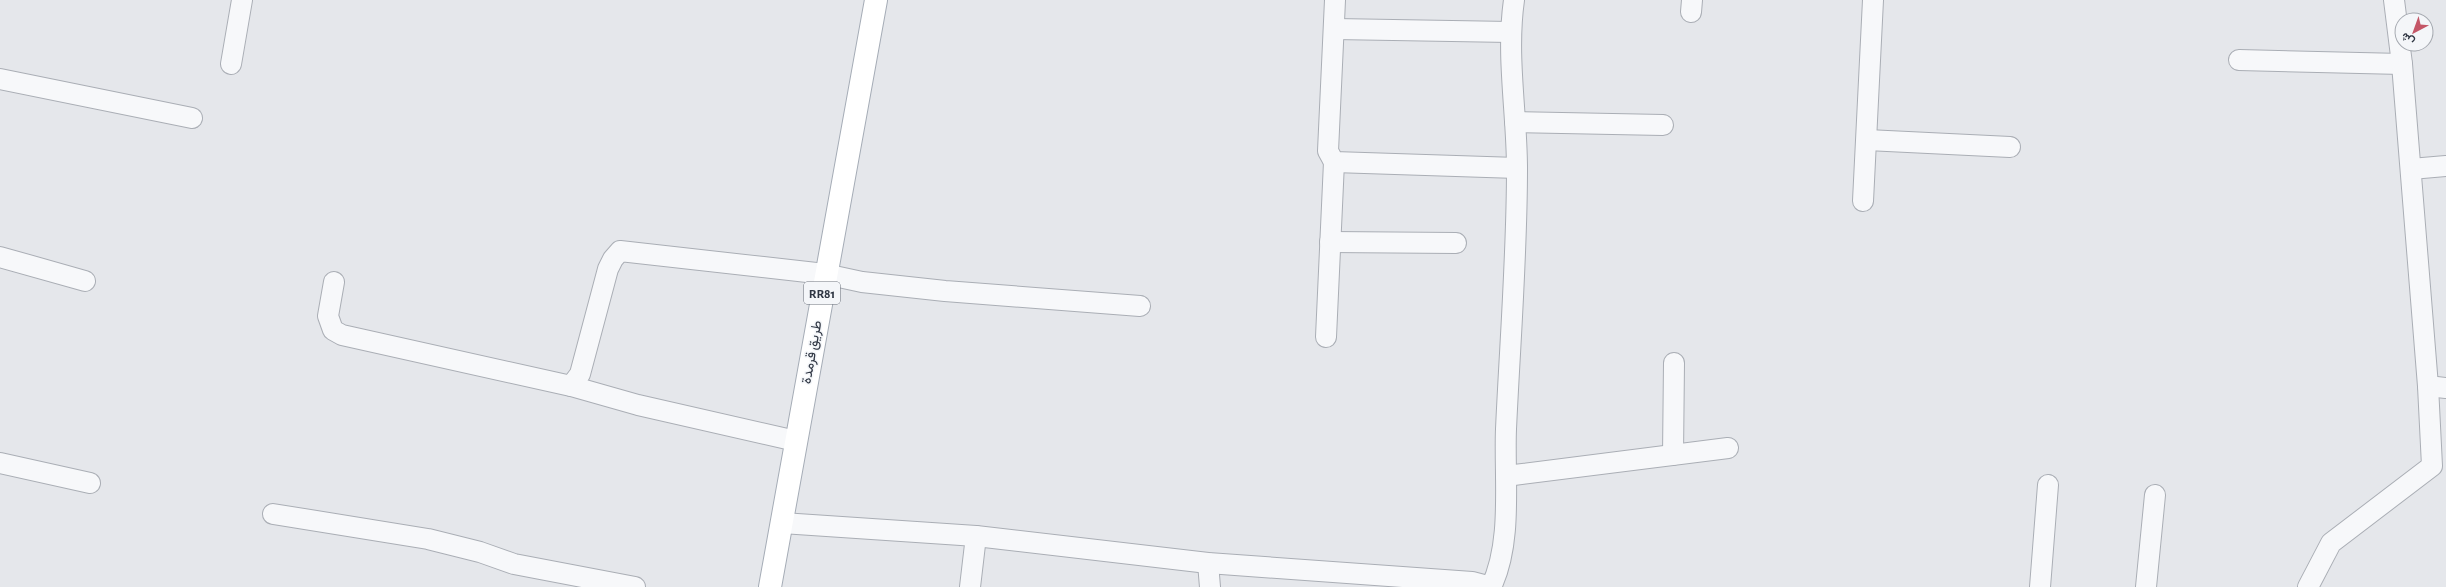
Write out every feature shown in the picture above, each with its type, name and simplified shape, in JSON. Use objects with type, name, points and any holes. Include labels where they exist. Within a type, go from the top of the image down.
[{"type":"main road","name":"طريق قرمدة","points":[[770,587],[825,274],[876,0]]},
{"type":"street","points":[[231,64],[242,0]]},
{"type":"street","points":[[1326,337],[1334,162],[1328,151],[1335,29],[1335,0]]},
{"type":"street","points":[[782,523],[976,536],[1208,563],[1472,582],[1491,587],[1502,558],[1516,242],[1517,168],[1510,32],[1514,0]]},
{"type":"street","points":[[1863,201],[1873,0]]},
{"type":"street","points":[[2308,587],[2331,543],[2439,469],[2437,387],[2410,169],[2402,64],[2394,0]]},
{"type":"street","points":[[1335,29],[1510,32]]},
{"type":"street","points":[[2239,60],[2402,64]]},
{"type":"street","points":[[0,79],[192,118]]},
{"type":"street","points":[[1515,122],[1662,125]]},
{"type":"street","points":[[1867,140],[2010,147]]},
{"type":"street","points":[[1334,162],[1517,168]]},
{"type":"street","points":[[2410,169],[2446,166]]},
{"type":"street","points":[[1330,242],[1456,243]]},
{"type":"street","points":[[571,386],[580,374],[608,269],[613,259],[620,251],[825,274],[862,282],[944,291],[1140,306]]},
{"type":"street","points":[[0,257],[85,281]]},
{"type":"street","points":[[334,282],[328,316],[333,330],[342,336],[571,386],[646,407],[796,441]]},
{"type":"street","points":[[1673,455],[1674,363]]},
{"type":"street","points":[[1506,476],[1728,448]]},
{"type":"street","points":[[0,463],[90,483]]},
{"type":"street","points":[[2040,587],[2048,485]]},
{"type":"street","points":[[2146,587],[2155,495]]},
{"type":"street","points":[[273,514],[428,539],[480,552],[514,564],[635,587]]},
{"type":"street","points":[[970,587],[976,536]]},
{"type":"street","points":[[1208,563],[1210,587]]}]
